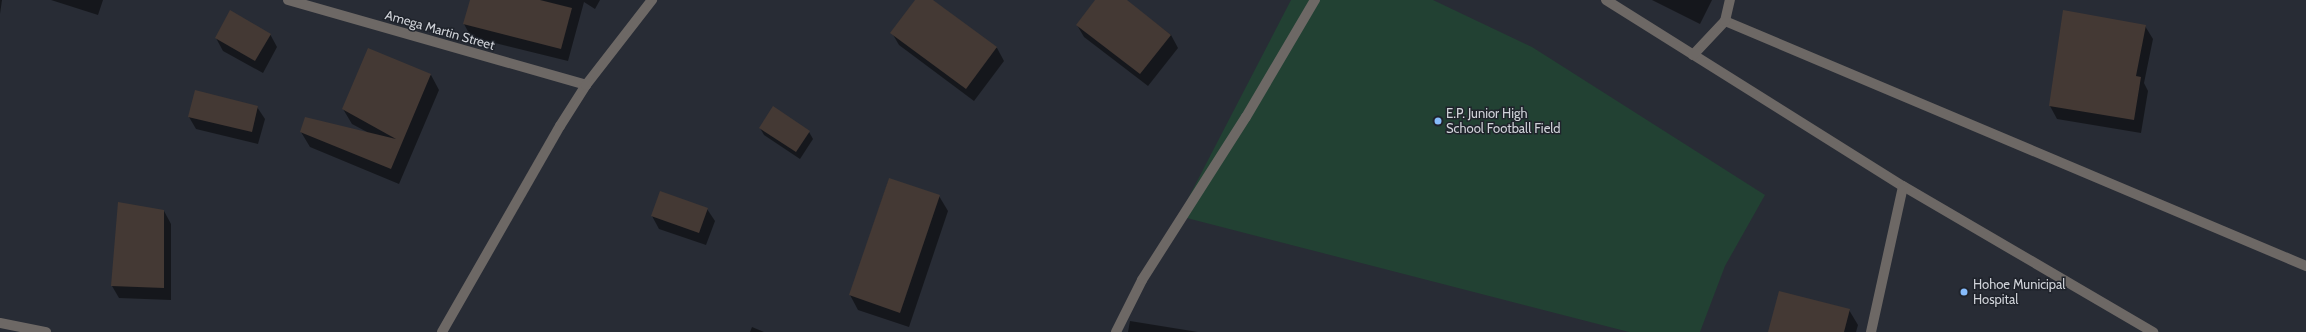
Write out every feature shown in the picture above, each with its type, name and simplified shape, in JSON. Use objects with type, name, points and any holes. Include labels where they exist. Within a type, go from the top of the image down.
[{"type":"street","name":"Amega Martin Street","points":[[288,0],[586,85]]},
{"type":"street","points":[[442,332],[474,273],[586,85],[652,0]]},
{"type":"street","points":[[1116,332],[1142,280],[1246,117],[1314,0]]},
{"type":"street","points":[[1606,0],[1692,56],[1903,186],[2152,332]]},
{"type":"street","points":[[1692,56],[1725,21],[1730,0]]},
{"type":"street","points":[[1725,21],[2306,266]]},
{"type":"street","points":[[1871,332],[1903,186]]},
{"type":"street","points":[[0,323],[46,332]]},
{"type":"green space","name":"E.P. Junior High School Football Field","points":[[1291,0],[1433,0],[1532,47],[1765,195],[1725,266],[1700,332],[1629,332],[1179,216]]},
{"type":"building","points":[[470,0],[540,0],[572,8],[561,49],[463,24]]},
{"type":"building","points":[[915,0],[933,0],[997,47],[966,89],[890,33]]},
{"type":"building","points":[[1095,0],[1127,0],[1171,35],[1140,74],[1076,25]]},
{"type":"building","points":[[230,10],[271,34],[255,61],[215,38]]},
{"type":"building","points":[[2063,10],[2146,25],[2136,76],[2141,77],[2134,120],[2049,106]]},
{"type":"building","points":[[368,48],[431,74],[391,169],[300,132],[305,117],[396,139],[342,109]]},
{"type":"building","points":[[195,90],[258,106],[252,132],[188,117]]},
{"type":"building","points":[[773,106],[810,131],[796,152],[759,128]]},
{"type":"building","points":[[889,178],[940,195],[900,313],[849,295]]},
{"type":"building","points":[[660,191],[708,208],[699,233],[651,216]]},
{"type":"building","points":[[118,202],[164,210],[164,288],[111,286]]},
{"type":"building","points":[[1779,291],[1850,309],[1844,332],[1768,332]]},
{"type":"place","name":"E.P. Junior High School Football Field","points":[[1438,121]]},
{"type":"place","name":"Hohoe Municipal Hospital","points":[[1964,292]]}]
